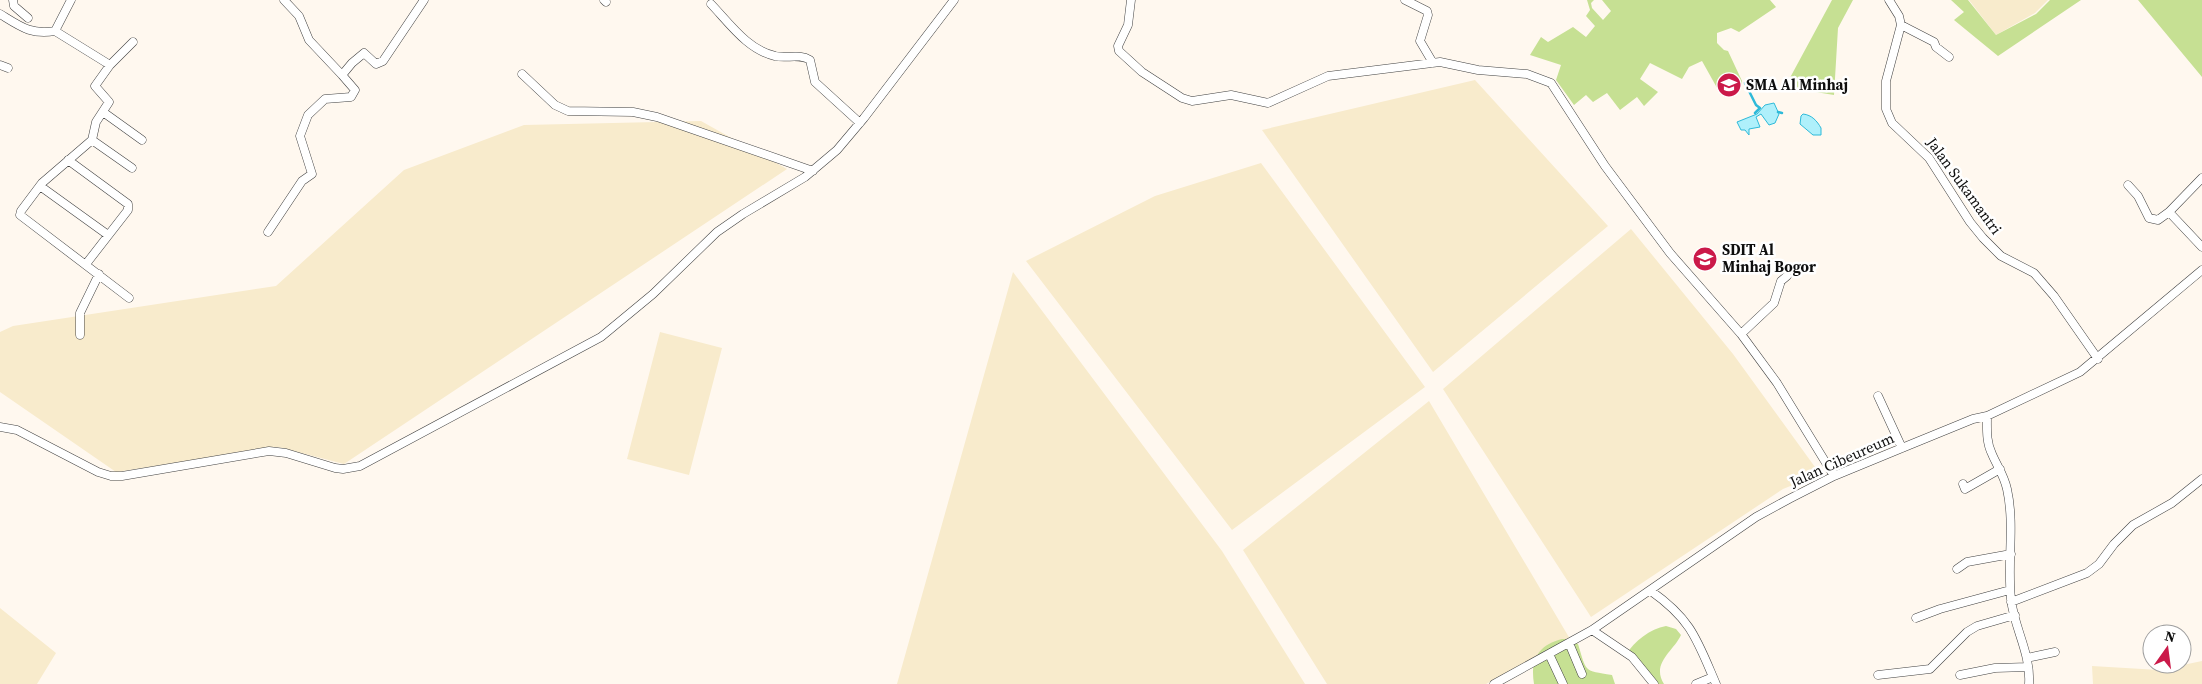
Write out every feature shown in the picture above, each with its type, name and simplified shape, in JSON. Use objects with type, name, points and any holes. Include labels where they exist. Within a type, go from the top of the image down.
[{"type":"street","points":[[13,0],[14,6],[28,18]]},
{"type":"street","points":[[56,31],[71,0]]},
{"type":"street","points":[[268,232],[302,181],[312,174],[300,136],[308,115],[325,99],[351,97],[355,90],[309,40],[299,16],[284,0]]},
{"type":"street","points":[[342,75],[364,53],[376,64],[383,61],[424,0]]},
{"type":"street","points":[[0,427],[17,430],[98,472],[111,476],[122,476],[269,451],[286,453],[336,468],[360,466],[439,422],[584,348],[653,294],[724,227],[813,171],[837,150],[954,0]]},
{"type":"street","points":[[1132,0],[1128,25],[1118,46],[1118,51],[1142,72],[1186,100],[1197,101],[1231,95],[1268,103],[1328,76],[1446,62],[1478,70],[1527,74],[1551,83],[1605,166],[1670,253],[1741,334],[1808,430],[1834,476]]},
{"type":"street","points":[[1405,0],[1427,11],[1428,15],[1420,41],[1434,63]]},
{"type":"street","points":[[1889,0],[1899,16],[1901,26],[1934,42],[1936,47],[1948,57]]},
{"type":"street","points":[[711,4],[760,52],[778,57],[804,57],[810,60],[815,82],[860,122]]},
{"type":"street","points":[[0,14],[28,30],[38,33],[56,31],[110,65]]},
{"type":"street","name":"Jalan Sukamantri","points":[[1901,26],[1886,81],[1886,109],[1892,123],[1929,158],[1970,222],[1984,238],[2002,256],[2034,273],[2054,296],[2098,359]]},
{"type":"street","points":[[129,298],[20,214],[20,211],[40,186],[92,140],[96,122],[109,102],[95,86],[110,65],[133,42]]},
{"type":"street","points":[[522,74],[555,105],[568,111],[633,112],[657,118],[813,171]]},
{"type":"street","points":[[103,112],[142,140]]},
{"type":"street","points":[[92,140],[132,168]]},
{"type":"street","points":[[68,160],[128,204],[128,210],[86,264]]},
{"type":"street","points":[[2128,185],[2138,196],[2149,218],[2158,220],[2169,212],[2202,178]]},
{"type":"street","points":[[40,186],[108,235]]},
{"type":"street","points":[[2169,212],[2202,247]]},
{"type":"street","name":"Jalan Cibeureum","points":[[1494,684],[1592,630],[1651,591],[1756,516],[1834,476],[1974,419],[1987,416],[2080,372],[2098,359],[2202,270]]},
{"type":"street","points":[[80,335],[80,314],[99,274]]},
{"type":"street","points":[[1741,334],[1774,303],[1779,286],[1787,276]]},
{"type":"street","points":[[1878,396],[1902,448]]},
{"type":"street","points":[[1987,416],[1990,447],[2007,490],[2012,554],[2011,602],[2028,663],[2028,684]]},
{"type":"street","points":[[1963,484],[1965,489],[2000,469]]},
{"type":"street","points":[[2011,602],[2087,572],[2099,564],[2114,544],[2133,525],[2172,503],[2202,479]]},
{"type":"street","points":[[1957,568],[1967,562],[2012,554]]},
{"type":"street","points":[[1916,618],[1940,609],[2010,590]]},
{"type":"street","points":[[1651,591],[1686,620],[1701,648],[1714,681],[1696,684]]},
{"type":"street","points":[[1878,676],[1930,669],[1967,632],[1977,626],[2014,615]]},
{"type":"street","points":[[1592,630],[1632,657],[1654,684]]},
{"type":"street","points":[[1569,643],[1582,674]]},
{"type":"street","points":[[1960,675],[2028,663],[2055,652]]},
{"type":"street","points":[[1550,654],[1563,684]]},
{"type":"shaded area","points":[[1969,0],[2048,0],[2035,13],[1996,35]]},
{"type":"shaded area","points":[[1475,80],[1608,226],[1433,372],[1262,130]]},
{"type":"shaded area","points":[[701,121],[787,169],[344,464],[278,447],[116,472],[0,392],[0,332],[13,326],[276,286],[404,170],[524,125]]},
{"type":"shaded area","points":[[1261,163],[1425,387],[1232,530],[1026,261],[1155,196]]},
{"type":"shaded area","points":[[1631,229],[1733,354],[1820,474],[1783,489],[1591,617],[1443,389]]},
{"type":"shaded area","points":[[1013,272],[1222,551],[1305,684],[897,684]]},
{"type":"shaded area","points":[[660,332],[722,348],[689,475],[627,459]]},
{"type":"shaded area","points":[[1429,401],[1570,639],[1486,684],[1327,684],[1243,550]]},
{"type":"shaded area","points":[[0,608],[56,653],[37,684],[0,684]]},
{"type":"shaded area","points":[[2202,661],[2202,684],[2093,684],[2092,666],[2142,669],[2142,674],[2192,674],[2192,663]]},
{"type":"green space","points":[[1587,0],[1594,0],[1591,3],[1592,8],[1603,20],[1611,11],[1602,0],[1770,0],[1776,7],[1739,32],[1731,28],[1717,33],[1717,43],[1724,50],[1728,51],[1742,81],[1741,85],[1721,95],[1702,61],[1689,67],[1682,79],[1650,63],[1640,79],[1658,92],[1644,106],[1637,97],[1620,110],[1607,93],[1593,102],[1586,95],[1574,105],[1556,80],[1561,65],[1530,55],[1541,37],[1548,42],[1573,27],[1586,37],[1595,26],[1586,16],[1590,10]]},
{"type":"green space","points":[[1832,0],[1853,0],[1838,28],[1834,95],[1785,87]]},
{"type":"green space","points":[[1951,0],[1968,0],[1996,35],[2036,14],[2050,0],[2081,0],[1998,56],[1954,20],[1964,12]]},
{"type":"green space","points":[[2138,0],[2202,0],[2202,77]]},
{"type":"green space","points":[[1666,626],[1676,629],[1681,635],[1662,664],[1660,670],[1664,684],[1649,684],[1626,655],[1643,636]]},
{"type":"green space","points":[[1562,639],[1570,639],[1578,644],[1585,665],[1591,671],[1612,675],[1615,684],[1534,684],[1533,668],[1538,655],[1547,645]]},
{"type":"water","points":[[1774,103],[1779,114],[1775,123],[1769,125],[1761,114],[1756,117],[1760,127],[1749,129],[1749,135],[1745,130],[1741,130],[1737,122],[1757,114],[1765,105]]},
{"type":"water","points":[[1803,114],[1812,117],[1816,121],[1821,128],[1821,135],[1813,135],[1800,124]]},
{"type":"waterway","points":[[1745,83],[1756,105],[1760,108],[1755,113]]},
{"type":"waterway","points":[[1778,112],[1782,113]]},
{"type":"place","name":"SMA Al Minhaj","points":[[1729,85]]},
{"type":"place","name":"SDIT Al Minhaj Bogor","points":[[1705,259]]}]
